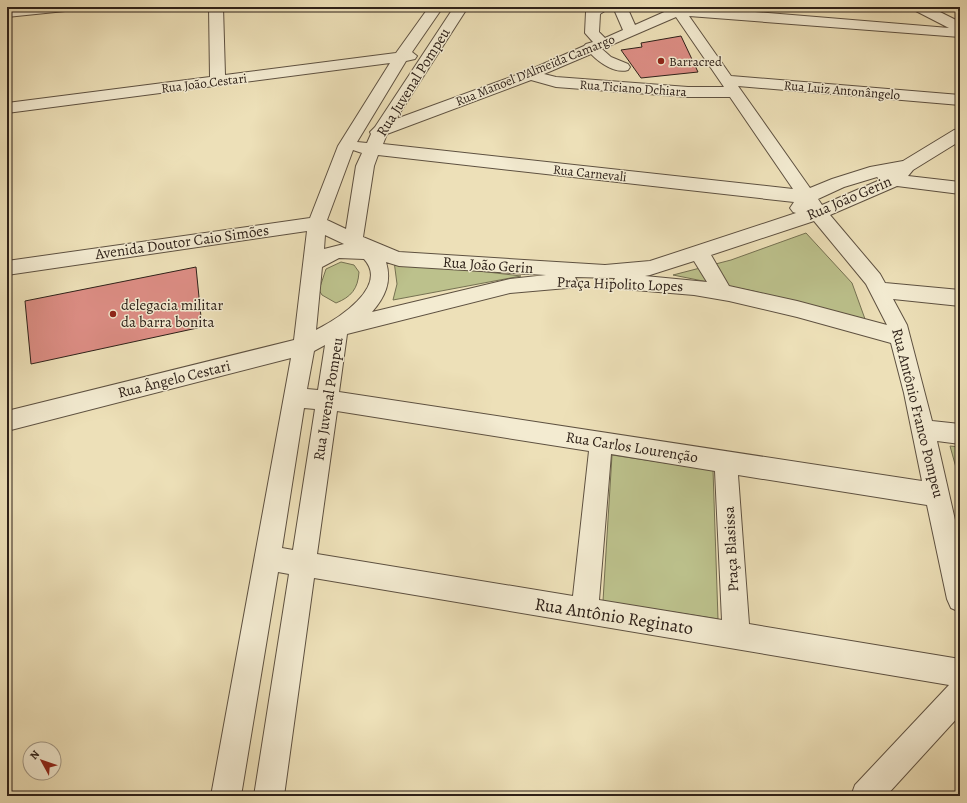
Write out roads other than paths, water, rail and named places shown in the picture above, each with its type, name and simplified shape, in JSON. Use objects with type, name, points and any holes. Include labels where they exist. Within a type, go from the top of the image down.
[{"type":"street","points":[[7,13],[65,7]]},
{"type":"street","points":[[216,7],[218,81]]},
{"type":"street","name":"Rua Juvenal Pompeu","points":[[226,796],[304,346],[314,263],[317,223],[351,138],[401,57],[436,7]]},
{"type":"street","name":"Rua Juvenal Pompeu","points":[[268,796],[338,328],[359,313],[368,304],[379,283],[376,262],[361,247],[365,166],[377,140],[461,7]]},
{"type":"street","points":[[604,7],[593,12],[592,33],[606,60],[623,67]]},
{"type":"street","points":[[620,7],[630,31]]},
{"type":"street","points":[[681,8],[960,33]]},
{"type":"street","name":"Rua Manoel D'Almeida Camargo","points":[[377,140],[681,8]]},
{"type":"street","name":"Rua Antônio Franco Pompeu","points":[[681,8],[725,80],[818,213],[872,279],[897,325],[924,430],[960,599]]},
{"type":"street","points":[[923,8],[960,28]]},
{"type":"street","name":"Rua João Cestari","points":[[7,108],[430,54]]},
{"type":"street","name":"Rua Ticiano Dchiara","points":[[532,74],[540,78],[556,82],[688,92],[734,92]]},
{"type":"street","name":"Rua Luiz Antonângelo","points":[[725,80],[960,100]]},
{"type":"street","name":"Rua João Gerin","points":[[361,247],[399,259],[604,272],[650,268],[818,213],[895,180],[907,166],[960,134]]},
{"type":"street","name":"Rua Carnevali","points":[[351,138],[377,140],[808,197]]},
{"type":"street","name":"Rua João Gerin","points":[[787,224],[808,197],[838,183],[876,171],[907,166]]},
{"type":"street","points":[[876,171],[895,180],[960,188]]},
{"type":"street","points":[[317,223],[361,247]]},
{"type":"street","name":"Avenida Doutor Caio Simões","points":[[7,268],[317,223]]},
{"type":"street","points":[[314,263],[336,251],[361,247]]},
{"type":"street","points":[[700,252],[722,291]]},
{"type":"street","name":"Praça Hipolito Lopes","points":[[338,328],[510,286],[564,281],[636,282],[689,286],[749,296],[900,337]]},
{"type":"street","points":[[878,290],[960,298]]},
{"type":"street","name":"Rua Ângelo Cestari","points":[[7,421],[304,346],[338,328]]},
{"type":"street","name":"Rua Carlos Lourenção","points":[[295,398],[327,400],[938,495]]},
{"type":"street","points":[[924,430],[960,434]]},
{"type":"street","points":[[585,611],[600,442]]},
{"type":"street","name":"Praça Blasissa","points":[[726,462],[736,636]]},
{"type":"street","name":"Rua Antônio Reginato","points":[[267,558],[960,673]]},
{"type":"street","points":[[866,796],[960,694]]},
{"type":"place","name":"Barracred","points":[[661,61]]},
{"type":"place","name":"delegacia militar da barra bonita","points":[[113,314]]}]
